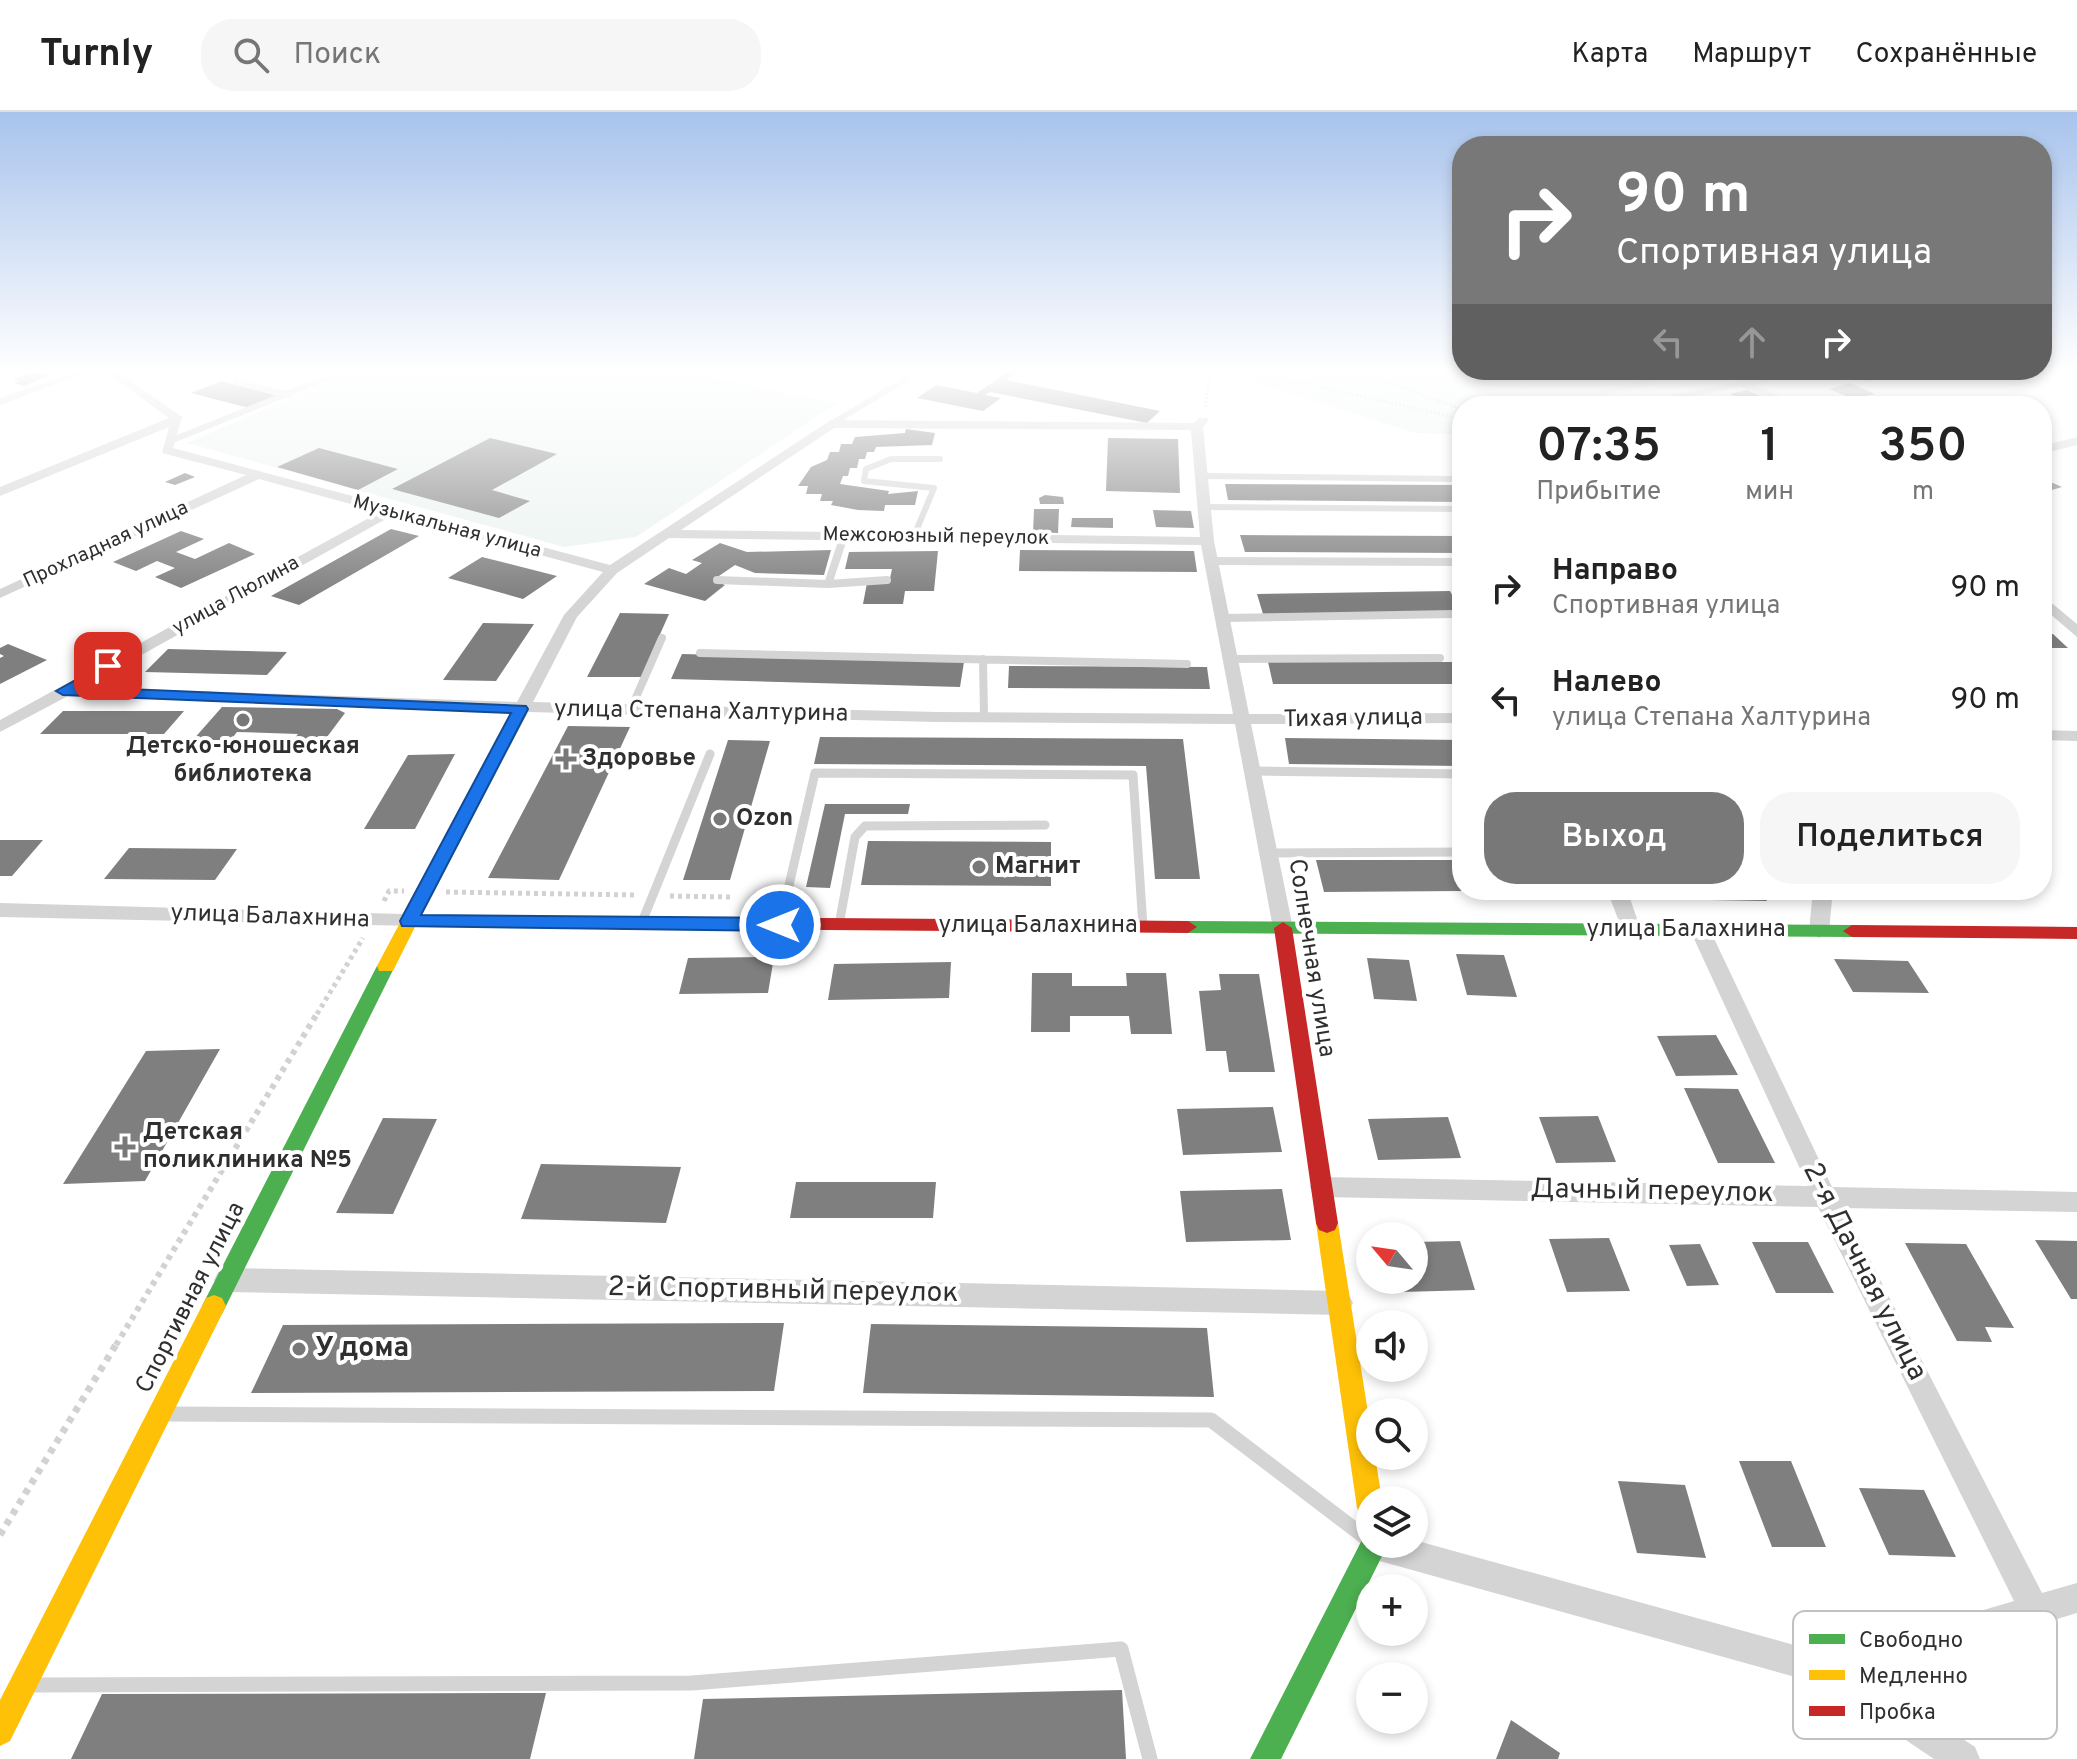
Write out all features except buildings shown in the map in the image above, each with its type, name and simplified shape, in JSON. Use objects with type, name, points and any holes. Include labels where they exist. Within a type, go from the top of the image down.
[{"type":"street","points":[[0,492],[113,446]]},
{"type":"street","name":"Музыкальная улица","points":[[168,446],[166,450],[255,476],[612,570]]},
{"type":"street","name":"Спортивная улица","points":[[0,1731],[424,891],[571,615],[612,570],[798,446]]},
{"type":"street","name":"Солнечная улица","points":[[1200,446],[1207,541],[1283,928],[1367,1486]]},
{"type":"street","name":"Прохладная улица","points":[[0,594],[255,476]]},
{"type":"street","name":"улица Люлина","points":[[0,727],[389,512]]},
{"type":"street","name":"Межсоюзный переулок","points":[[665,534],[1207,541]]},
{"type":"street","points":[[2052,608],[2077,632]]},
{"type":"street","name":"улица Степана Халтурина","points":[[63,691],[521,709],[1244,721]]},
{"type":"street","name":"Тихая улица","points":[[1244,721],[1452,718]]},
{"type":"street","points":[[2052,735],[2077,736]]},
{"type":"street","points":[[1620,900],[1631,930]]},
{"type":"street","points":[[1819,931],[1822,900]]},
{"type":"street","name":"улица Балахнина","points":[[0,910],[641,924],[2077,933]]},
{"type":"street","name":"2-я Дачная улица","points":[[1700,930],[1824,1195],[2035,1611]]},
{"type":"street","name":"Дачный переулок","points":[[1322,1187],[2077,1202]]},
{"type":"street","name":"2-й Спортивный переулок","points":[[227,1280],[1340,1303]]},
{"type":"street","points":[[1265,1759],[1367,1558]]},
{"type":"street","points":[[1424,1558],[1793,1660]]},
{"type":"street","points":[[2035,1611],[2077,1598]]},
{"type":"street","points":[[1933,1739],[1963,1759]]},
{"type":"lane","points":[[914,536],[934,488],[875,485],[864,481],[863,476],[866,469],[891,459],[940,459]]},
{"type":"lane","points":[[1201,476],[1452,479]]},
{"type":"lane","points":[[1204,507],[1452,509]]},
{"type":"lane","points":[[828,584],[844,536]]},
{"type":"lane","points":[[1211,561],[1452,562]]},
{"type":"lane","points":[[717,580],[828,584],[887,580]]},
{"type":"lane","points":[[1223,618],[1452,614]]},
{"type":"lane","points":[[630,711],[662,638]]},
{"type":"lane","points":[[700,653],[1187,664]]},
{"type":"lane","points":[[1232,659],[1440,658]]},
{"type":"lane","points":[[983,659],[984,717]]},
{"type":"lane","points":[[641,924],[710,754]]},
{"type":"lane","points":[[1254,771],[1452,774]]},
{"type":"lane","points":[[780,925],[815,773],[1133,775],[1143,927]]},
{"type":"lane","points":[[839,925],[855,837],[865,826],[1045,825]]},
{"type":"lane","points":[[1270,853],[1452,852]]},
{"type":"lane","points":[[159,1414],[1211,1420],[1356,1530]]},
{"type":"lane","points":[[0,1698],[23,1685],[692,1683],[1121,1649],[1150,1759]]},
{"type":"path","points":[[0,1535],[389,891],[741,898]]},
{"type":"shaded area","points":[[197,446],[773,446],[636,537],[564,547]]},
{"type":"traffic: fast","points":[[1188,927],[1852,931]]},
{"type":"traffic: fast","points":[[214,1306],[386,966]]},
{"type":"traffic: fast","points":[[1265,1759],[1368,1558]]},
{"type":"traffic: slow","points":[[386,966],[409,921],[705,923]]},
{"type":"traffic: slow","points":[[1327,1223],[1367,1486]]},
{"type":"traffic: slow","points":[[0,1731],[214,1306]]},
{"type":"traffic: jam","points":[[705,923],[1188,927]]},
{"type":"traffic: jam","points":[[1283,928],[1327,1223]]},
{"type":"traffic: jam","points":[[1852,931],[2077,933]]},
{"type":"place","name":"Детско-юношеская библиотека","points":[[243,720]]},
{"type":"place","name":"Здоровье","points":[[566,759]]},
{"type":"place","name":"Ozon","points":[[720,819]]},
{"type":"place","name":"Магнит","points":[[979,867]]},
{"type":"place","name":"Детская поликлиника №5","points":[[125,1147]]},
{"type":"place","name":"У дома","points":[[299,1349]]},
{"type":"route","points":[[108,666],[63,691],[521,709],[409,921],[780,925]]}]
